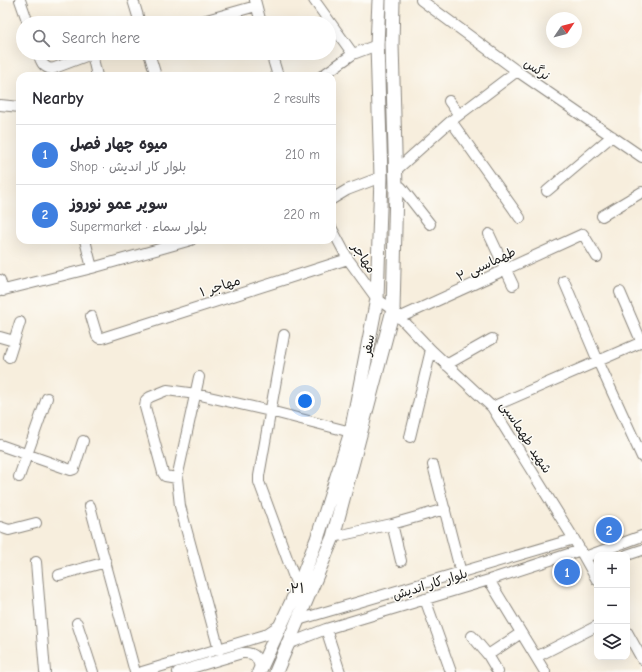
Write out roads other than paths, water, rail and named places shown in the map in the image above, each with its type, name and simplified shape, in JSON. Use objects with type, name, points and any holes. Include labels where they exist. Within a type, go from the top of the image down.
[{"type":"main road","name":"سفر","points":[[260,670],[298,588],[317,538],[352,432],[377,299],[381,177],[377,45],[379,0]]},
{"type":"main road","name":"سفر","points":[[276,672],[333,537],[396,314],[396,187],[392,0]]},
{"type":"street","points":[[20,0],[26,16]]},
{"type":"street","points":[[133,0],[138,16]]},
{"type":"street","points":[[314,0],[326,16]]},
{"type":"street","name":"نرگس","points":[[420,0],[517,71],[642,157]]},
{"type":"street","points":[[217,16],[255,3],[260,16]]},
{"type":"street","points":[[336,30],[353,54]]},
{"type":"street","points":[[328,72],[353,54],[377,45]]},
{"type":"street","points":[[41,60],[42,64],[47,68],[52,69],[75,60]]},
{"type":"street","points":[[94,60],[96,72]]},
{"type":"street","points":[[151,60],[155,72]]},
{"type":"street","points":[[273,60],[277,72]]},
{"type":"street","points":[[395,171],[455,118],[517,71]]},
{"type":"street","points":[[449,101],[455,118],[520,218]]},
{"type":"street","points":[[0,105],[16,107]]},
{"type":"street","points":[[548,191],[612,136]]},
{"type":"street","points":[[336,197],[347,190],[381,177]]},
{"type":"street","points":[[396,187],[401,187],[430,224]]},
{"type":"street","points":[[602,216],[642,192]]},
{"type":"street","points":[[489,234],[513,284]]},
{"type":"street","name":"۲ طهماسبی","points":[[396,314],[506,269],[584,234],[596,257]]},
{"type":"street","name":"مهاجر","points":[[336,236],[348,259],[377,299],[396,314]]},
{"type":"street","points":[[86,244],[92,268]]},
{"type":"street","points":[[0,280],[1,291],[92,268],[169,244]]},
{"type":"street","name":"۱ مهاجر","points":[[91,316],[99,338],[348,259]]},
{"type":"street","points":[[564,281],[598,361],[642,457]]},
{"type":"street","points":[[492,407],[642,342],[620,292]]},
{"type":"street","name":"شهید طهماسبی","points":[[396,314],[431,350],[492,407],[583,554],[594,567]]},
{"type":"street","points":[[9,357],[20,322]]},
{"type":"street","points":[[284,335],[259,482],[298,588]]},
{"type":"street","points":[[0,337],[14,341]]},
{"type":"street","points":[[446,364],[492,339]]},
{"type":"street","points":[[410,437],[431,350]]},
{"type":"street","points":[[199,377],[177,478],[180,506],[219,650]]},
{"type":"street","points":[[177,478],[165,476],[163,473],[145,406],[146,400],[150,397],[167,390],[196,394],[352,432]]},
{"type":"street","points":[[19,477],[47,398]]},
{"type":"street","points":[[0,445],[71,470],[74,468],[84,441]]},
{"type":"street","points":[[433,465],[461,573]]},
{"type":"street","points":[[90,506],[135,672]]},
{"type":"street","points":[[333,537],[392,524],[445,509]]},
{"type":"street","points":[[0,527],[10,530],[36,523]]},
{"type":"street","points":[[392,524],[401,561]]},
{"type":"street","name":"بلوار کار اندیش","points":[[288,644],[326,629],[642,536]]},
{"type":"street","name":"بلوار کار اندیش","points":[[298,620],[574,539]]},
{"type":"street","points":[[630,554],[642,550]]},
{"type":"street","points":[[36,562],[45,672]]},
{"type":"street","points":[[59,575],[106,562]]},
{"type":"street","points":[[489,580],[545,672]]},
{"type":"street","points":[[425,599],[451,672]]},
{"type":"street","points":[[77,623],[93,672]]},
{"type":"street","points":[[142,672],[265,635],[280,625]]},
{"type":"street","points":[[536,657],[594,628]]},
{"type":"street","points":[[326,629],[340,672]]},
{"type":"street","points":[[488,655],[521,633]]},
{"type":"street","points":[[472,636],[488,655],[498,672]]},
{"type":"street","points":[[630,637],[642,659]]},
{"type":"street","points":[[178,672],[242,652],[249,652],[254,655],[258,660],[260,670]]},
{"type":"place","name":"سوپر عمو نوروز","points":[[609,530]]},
{"type":"place","name":"میوه چهار فصل","points":[[567,572]]},
{"type":"district","name":"۰۲۱","points":[[295,588]]}]
